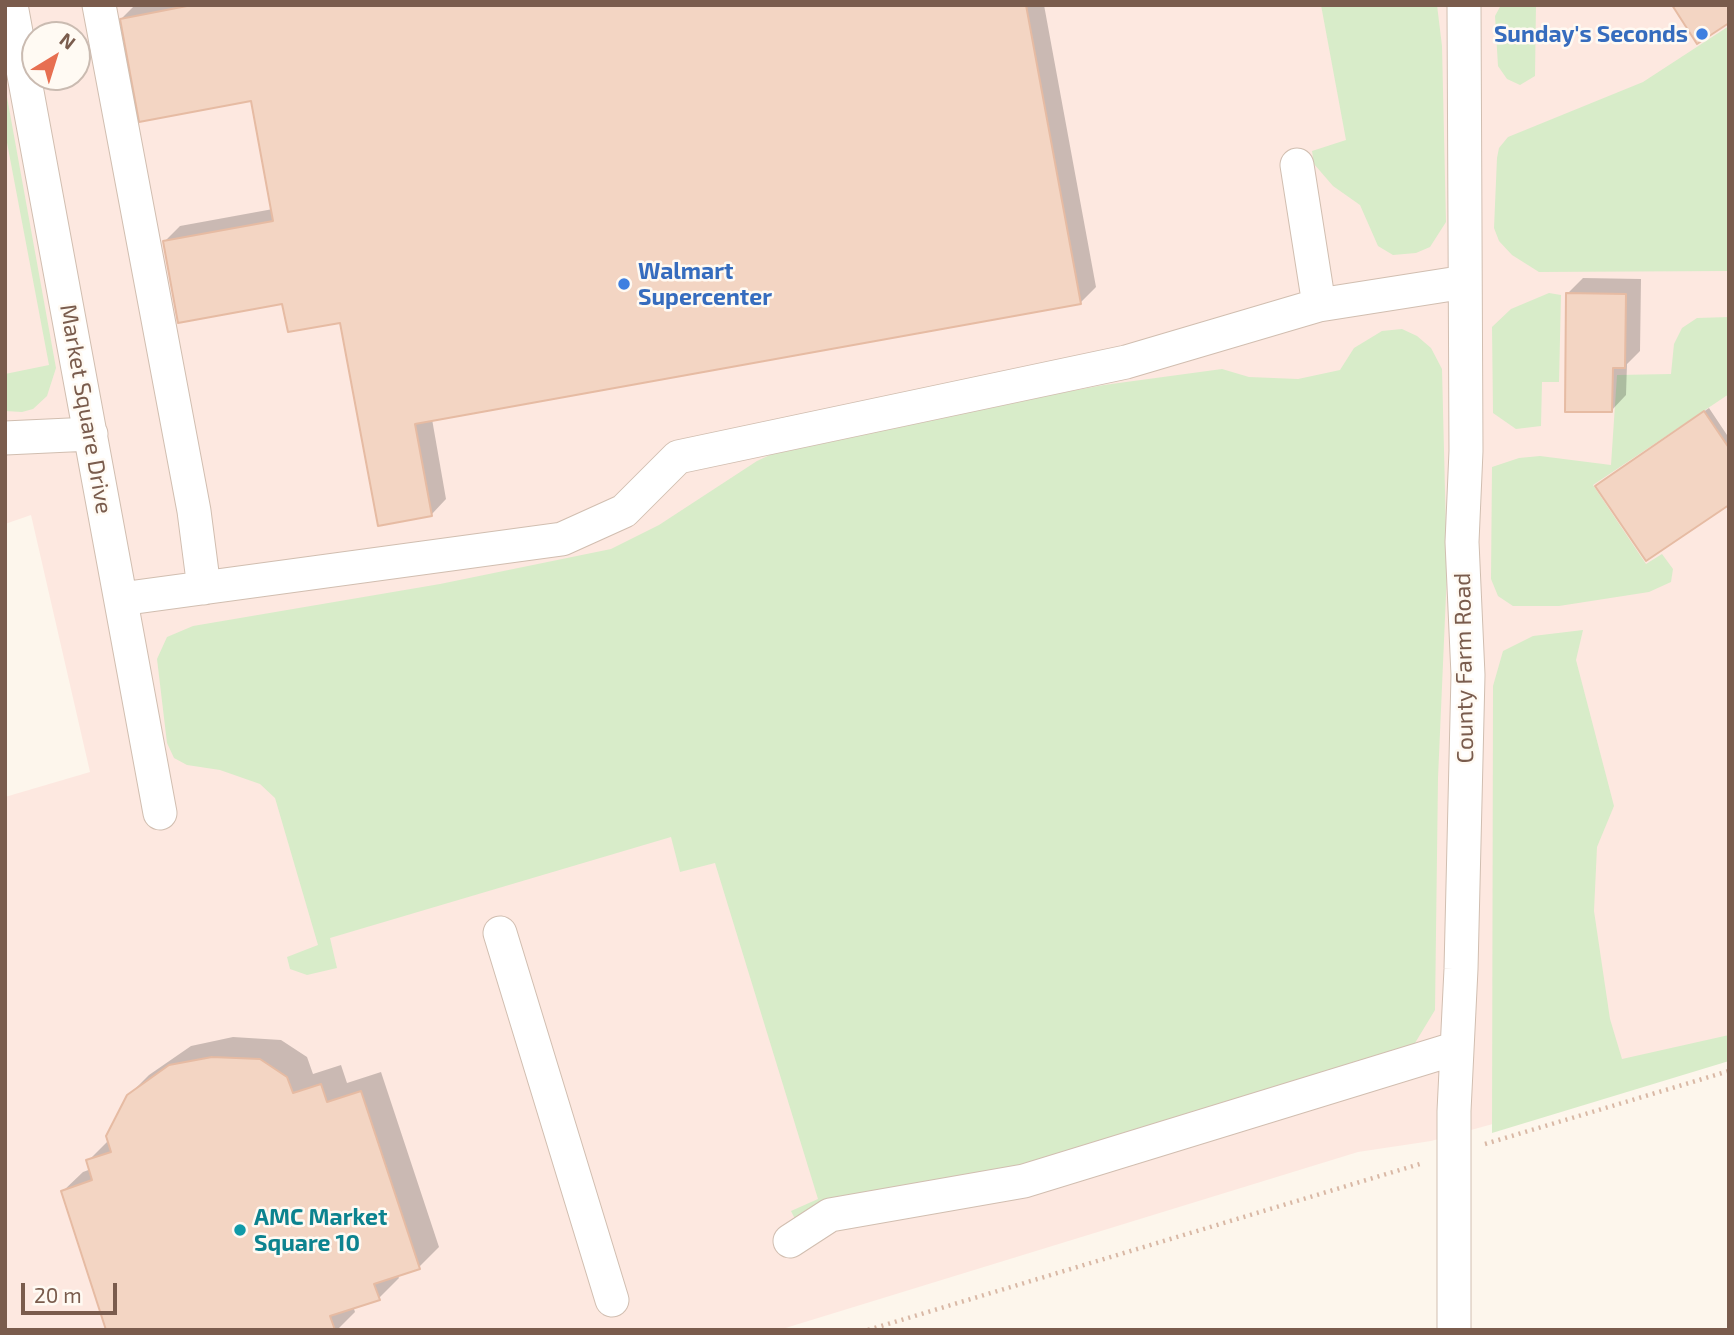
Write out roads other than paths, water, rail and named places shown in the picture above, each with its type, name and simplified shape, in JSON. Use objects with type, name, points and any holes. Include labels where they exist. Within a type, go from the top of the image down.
[{"type":"street","name":"Market Square Drive","points":[[11,5],[160,813]]},
{"type":"street","points":[[99,5],[194,512],[204,588]]},
{"type":"street","name":"County Farm Road","points":[[1454,1330],[1452,1200],[1468,675],[1462,555],[1466,451],[1464,5]]},
{"type":"street","points":[[1297,165],[1319,305]]},
{"type":"street","points":[[121,599],[562,540],[624,511],[678,457],[1126,362],[1319,305],[1465,282]]},
{"type":"street","points":[[5,438],[91,434]]},
{"type":"street","points":[[500,933],[612,1300]]},
{"type":"street","points":[[790,1241],[830,1215],[1024,1181],[1457,1048]]},
{"type":"place","name":"Sunday's Seconds","points":[[1702,34]]},
{"type":"place","name":"Walmart Supercenter","points":[[624,284]]},
{"type":"place","name":"AMC Market Square 10","points":[[240,1230]]}]
